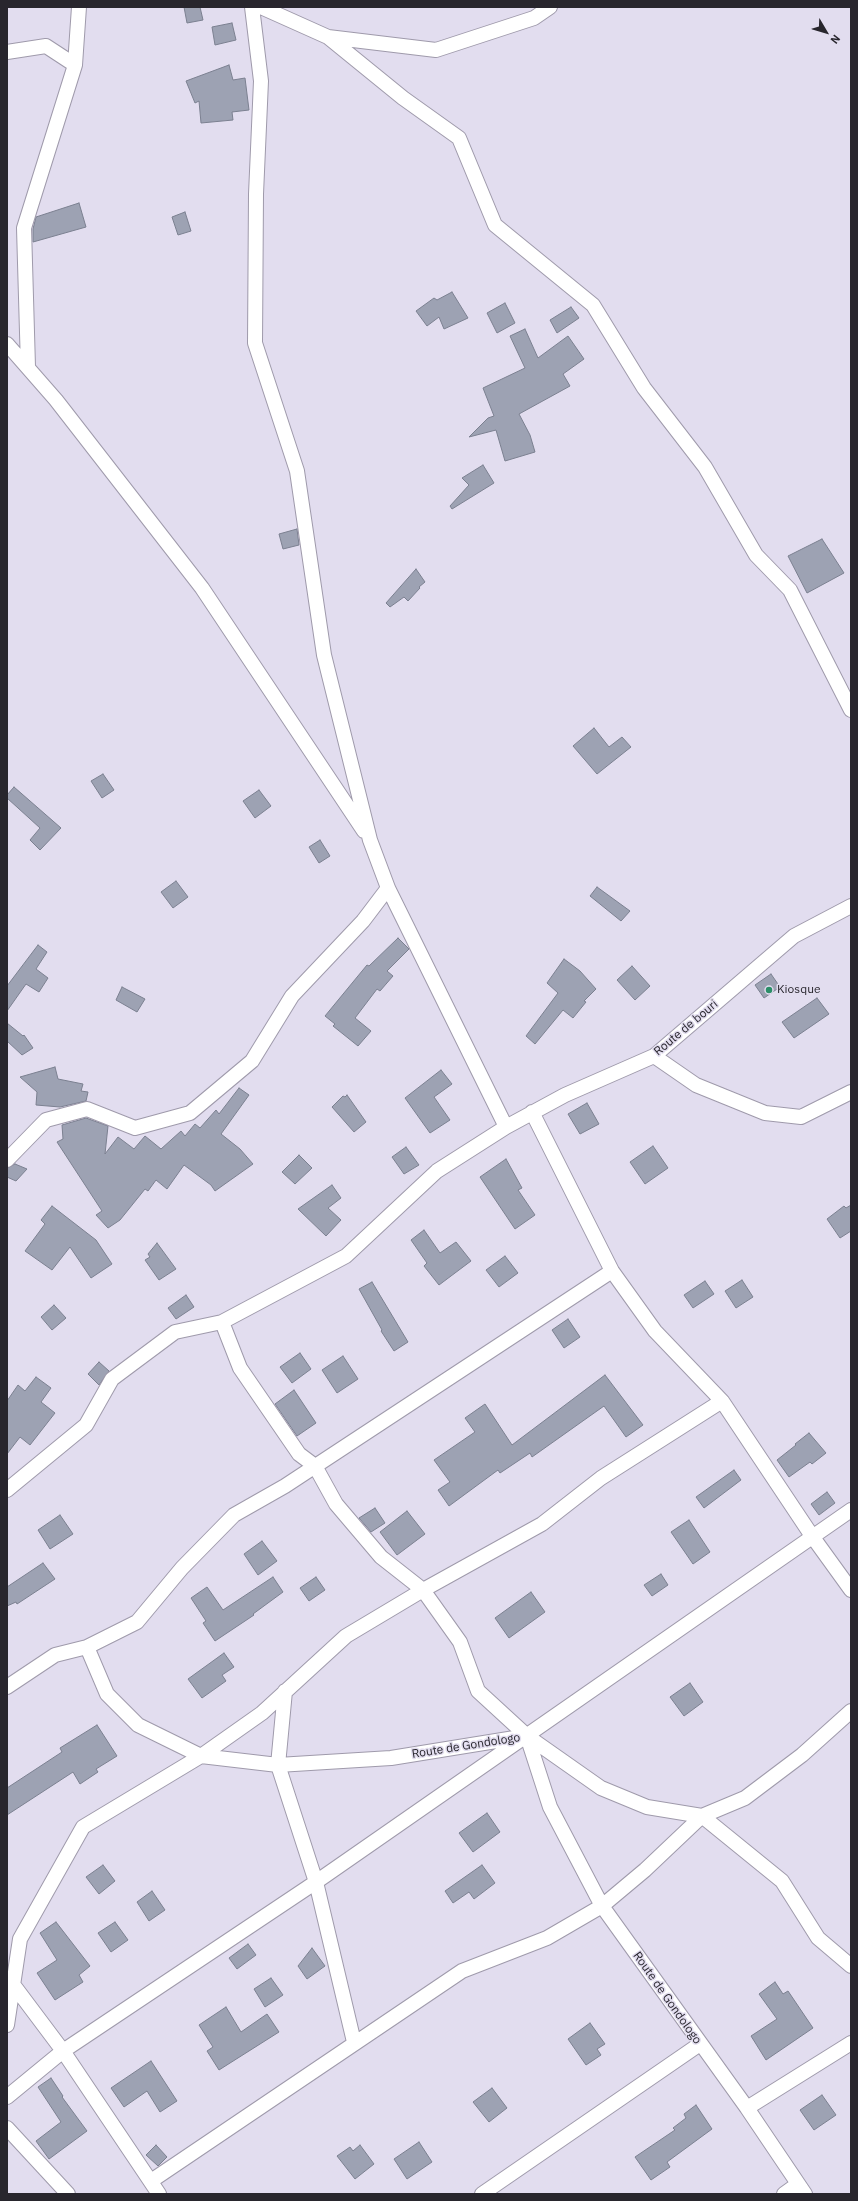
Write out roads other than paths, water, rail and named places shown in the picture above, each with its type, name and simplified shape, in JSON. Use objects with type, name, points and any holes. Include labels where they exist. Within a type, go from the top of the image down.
[{"type":"street","points":[[28,367],[24,228],[75,65],[79,7]]},
{"type":"street","points":[[252,7],[261,81],[256,194],[255,343],[298,471],[324,655],[370,840],[388,888],[506,1127]]},
{"type":"street","points":[[261,7],[328,37],[403,98],[459,138],[495,225],[593,305],[644,388],[705,467],[756,555],[790,590],[851,710]]},
{"type":"street","points":[[328,37],[436,50],[534,18],[550,7]]},
{"type":"street","points":[[7,52],[46,46],[75,65]]},
{"type":"street","points":[[7,344],[61,406],[202,588],[370,840]]},
{"type":"street","points":[[7,1160],[46,1120],[86,1109],[135,1128],[190,1113],[252,1061],[292,996],[363,921],[388,888]]},
{"type":"street","name":"Route de bouri","points":[[7,1490],[86,1425],[112,1379],[175,1332],[222,1322],[346,1256],[437,1171],[532,1112],[565,1095],[654,1056],[794,936],[851,906]]},
{"type":"street","points":[[654,1056],[696,1085],[764,1113],[801,1117],[851,1092]]},
{"type":"street","points":[[532,1112],[612,1271],[655,1331],[722,1401],[812,1536],[851,1590]]},
{"type":"street","points":[[7,1687],[55,1655],[87,1648],[137,1622],[182,1568],[234,1515],[315,1466],[612,1271]]},
{"type":"street","points":[[222,1322],[240,1368],[299,1454],[315,1466],[336,1504],[381,1557],[423,1590],[460,1642],[478,1691],[526,1736],[601,1788],[647,1807],[702,1816],[782,1881],[818,1938],[851,1966]]},
{"type":"street","points":[[7,2025],[10,1981],[20,1939],[83,1828],[201,1756],[262,1713],[346,1636],[423,1590],[542,1524],[601,1478],[722,1401]]},
{"type":"street","points":[[7,2097],[63,2051],[316,1882],[851,1510]]},
{"type":"street","name":"Route de Gondologo","points":[[87,1648],[107,1694],[138,1725],[201,1756],[278,1765],[390,1758],[526,1736],[550,1807],[602,1906],[747,2108],[802,2189]]},
{"type":"street","points":[[285,1691],[278,1765],[316,1882],[354,2042]]},
{"type":"street","points":[[151,2181],[354,2042],[462,1971],[547,1938],[602,1906],[645,1870],[702,1816],[745,1798],[802,1755],[851,1711]]},
{"type":"street","points":[[10,1981],[63,2051],[159,2194]]},
{"type":"street","points":[[747,2108],[851,2043]]},
{"type":"street","points":[[482,2194],[700,2044]]},
{"type":"street","points":[[7,2128],[68,2194]]},
{"type":"street","points":[[784,2194],[802,2189]]},
{"type":"place","name":"Kiosque","points":[[769,990]]}]
